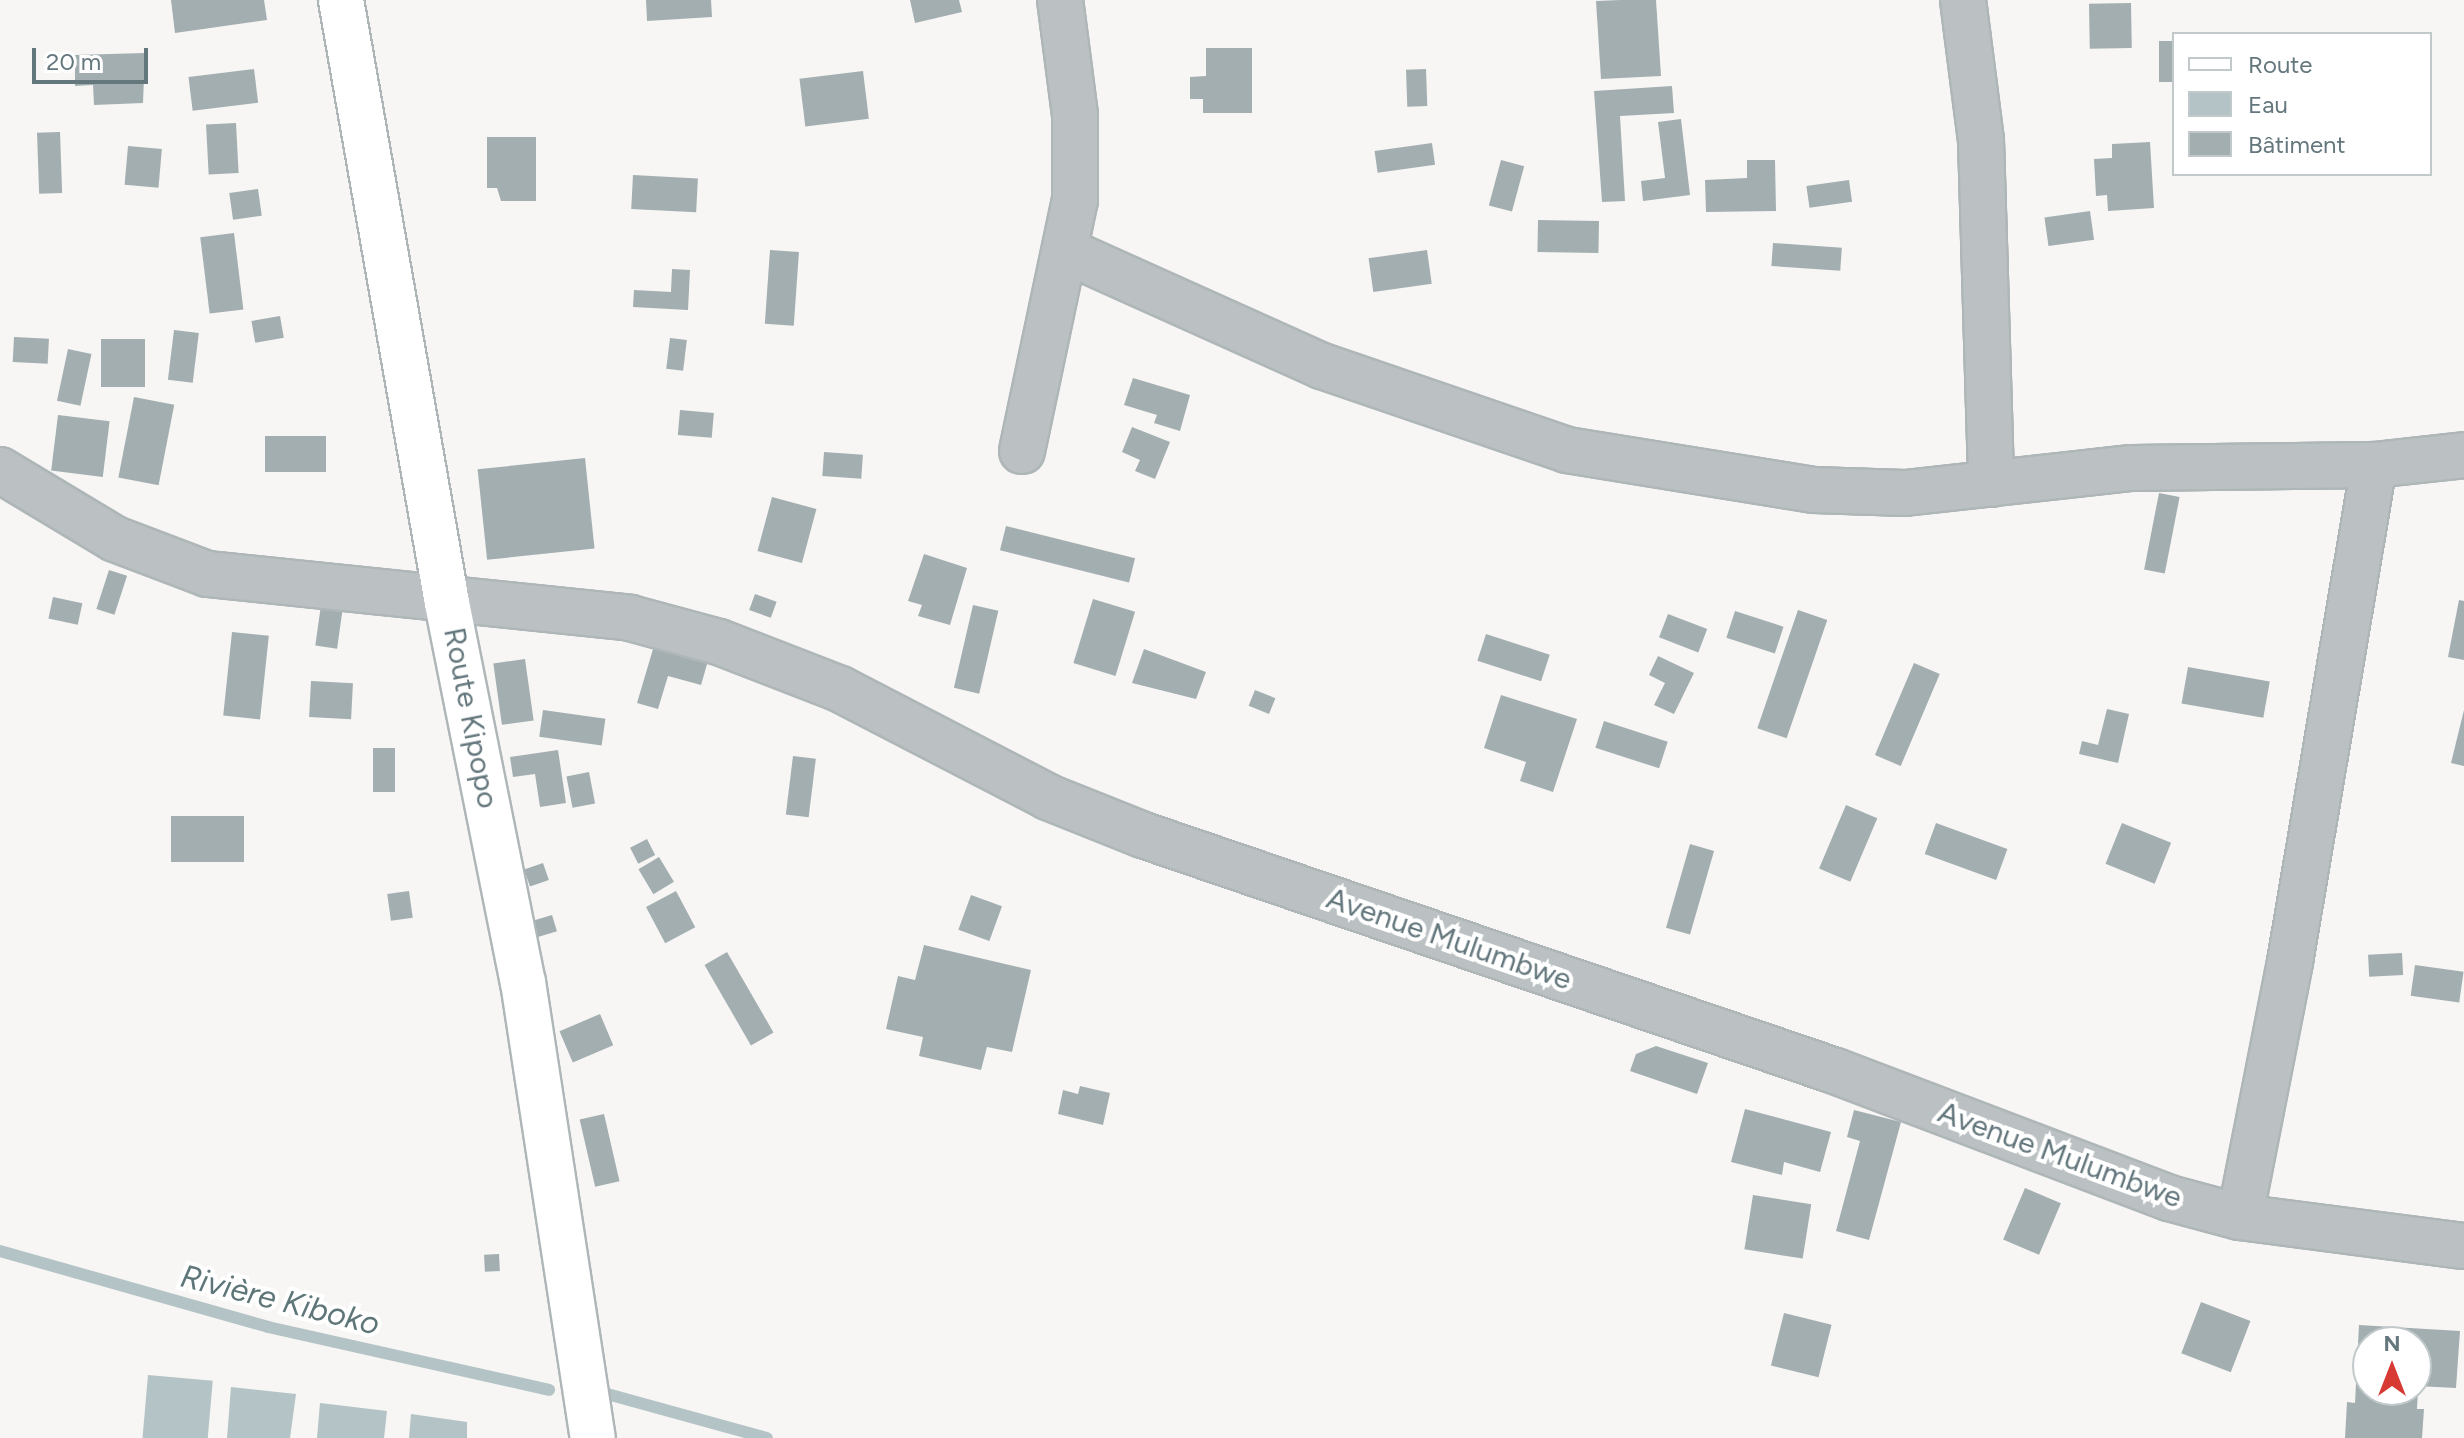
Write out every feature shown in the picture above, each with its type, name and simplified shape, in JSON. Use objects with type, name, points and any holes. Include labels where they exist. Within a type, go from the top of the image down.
[{"type":"main road","name":"Route Kipopo","points":[[341,0],[447,603],[523,982],[593,1438]]},
{"type":"street","points":[[1022,451],[1054,285],[1066,251],[1075,200],[1075,115],[1060,0]]},
{"type":"street","points":[[1963,0],[1985,211],[1991,484]]},
{"type":"street","points":[[1066,251],[1310,361],[1567,450],[1814,490],[1905,493],[2132,468],[2374,465],[2464,455]]},
{"type":"street","points":[[2240,1217],[2290,962],[2374,465]]},
{"type":"street","name":"Avenue Mulumbwe","points":[[0,470],[115,539],[207,574],[447,603],[630,618],[734,647],[840,689],[1048,797],[1143,835],[1835,1071],[2169,1198],[2240,1217],[2464,1246]]},
{"type":"water","points":[[148,1375],[213,1381],[208,1438],[143,1438]]},
{"type":"water","points":[[231,1387],[296,1394],[290,1438],[227,1438]]},
{"type":"water","points":[[320,1403],[387,1411],[384,1438],[317,1438]]},
{"type":"water","points":[[411,1414],[467,1422],[467,1438],[409,1438]]},
{"type":"building","points":[[171,0],[264,0],[267,20],[175,33]]},
{"type":"building","points":[[646,0],[711,0],[712,17],[647,21]]},
{"type":"building","points":[[910,0],[959,0],[962,12],[915,23]]},
{"type":"building","points":[[1656,0],[1661,76],[1601,79],[1596,1]]},
{"type":"building","points":[[2131,3],[2132,48],[2090,49],[2089,4]]},
{"type":"building","points":[[2159,41],[2172,41],[2172,82],[2159,82]]},
{"type":"building","points":[[1206,48],[1252,48],[1252,113],[1203,113],[1203,99],[1190,99],[1190,77],[1206,76]]},
{"type":"building","points":[[145,53],[143,103],[94,105],[93,85],[75,86],[75,55]]},
{"type":"building","points":[[254,69],[258,103],[193,111],[188,77]]},
{"type":"building","points":[[1426,69],[1427,106],[1407,107],[1406,70]]},
{"type":"building","points":[[863,71],[869,119],[805,126],[799,79]]},
{"type":"building","points":[[1672,86],[1674,113],[1620,116],[1625,201],[1602,202],[1594,91]]},
{"type":"building","points":[[1681,119],[1690,195],[1643,201],[1641,181],[1665,178],[1658,122]]},
{"type":"building","points":[[236,123],[239,173],[209,175],[206,125]]},
{"type":"building","points":[[60,132],[62,193],[39,194],[37,133]]},
{"type":"building","points":[[487,137],[536,137],[536,201],[501,201],[497,188],[487,188]]},
{"type":"building","points":[[2150,142],[2154,208],[2108,211],[2107,195],[2096,196],[2094,159],[2112,158],[2112,144]]},
{"type":"building","points":[[1432,143],[1435,165],[1378,173],[1375,151]]},
{"type":"building","points":[[128,146],[162,149],[158,188],[125,185]]},
{"type":"building","points":[[1501,160],[1524,166],[1512,212],[1489,205]]},
{"type":"building","points":[[1747,160],[1775,160],[1776,211],[1706,212],[1705,180],[1747,178]]},
{"type":"building","points":[[633,175],[698,178],[696,212],[631,209]]},
{"type":"building","points":[[1849,180],[1852,202],[1809,208],[1806,186]]},
{"type":"building","points":[[258,189],[262,216],[233,220],[229,193]]},
{"type":"building","points":[[2090,211],[2094,240],[2048,246],[2044,217]]},
{"type":"building","points":[[1538,220],[1599,221],[1598,253],[1537,252]]},
{"type":"building","points":[[234,233],[243,309],[210,314],[200,237]]},
{"type":"building","points":[[1773,243],[1842,248],[1840,271],[1771,266]]},
{"type":"building","points":[[770,250],[799,252],[794,326],[765,324]]},
{"type":"building","points":[[1427,250],[1432,284],[1373,292],[1369,258]]},
{"type":"building","points":[[672,269],[690,270],[688,310],[633,307],[634,290],[671,292]]},
{"type":"building","points":[[280,316],[284,338],[255,343],[251,321]]},
{"type":"building","points":[[174,330],[199,333],[193,383],[168,380]]},
{"type":"building","points":[[14,337],[49,339],[48,364],[13,362]]},
{"type":"building","points":[[670,338],[687,340],[683,371],[666,369]]},
{"type":"building","points":[[101,339],[145,339],[145,387],[101,387]]},
{"type":"building","points":[[68,349],[91,354],[80,406],[57,401]]},
{"type":"building","points":[[1133,378],[1190,395],[1180,431],[1154,423],[1157,415],[1124,405]]},
{"type":"building","points":[[134,397],[174,405],[159,485],[118,477]]},
{"type":"building","points":[[680,410],[714,413],[712,438],[678,435]]},
{"type":"building","points":[[58,415],[110,421],[103,477],[51,471]]},
{"type":"building","points":[[1132,427],[1170,442],[1155,479],[1135,471],[1140,460],[1122,452]]},
{"type":"building","points":[[265,436],[326,436],[326,472],[265,472]]},
{"type":"building","points":[[824,452],[863,455],[861,479],[822,476]]},
{"type":"building","points":[[585,458],[595,549],[487,560],[478,469]]},
{"type":"building","points":[[2159,493],[2180,497],[2165,574],[2144,570]]},
{"type":"building","points":[[772,497],[816,509],[802,563],[758,551]]},
{"type":"building","points":[[1006,526],[1135,558],[1129,582],[1000,550]]},
{"type":"building","points":[[924,554],[967,568],[950,625],[918,616],[922,605],[908,601]]},
{"type":"building","points":[[109,570],[127,576],[114,615],[96,609]]},
{"type":"building","points":[[755,594],[777,602],[771,618],[749,610]]},
{"type":"building","points":[[53,597],[82,603],[78,625],[48,619]]},
{"type":"building","points":[[1093,599],[1135,612],[1115,676],[1073,663]]},
{"type":"building","points":[[2459,600],[2464,601],[2464,660],[2448,657]]},
{"type":"building","points":[[321,605],[343,608],[337,649],[315,646]]},
{"type":"building","points":[[973,605],[998,611],[979,694],[954,688]]},
{"type":"building","points":[[1798,610],[1827,620],[1787,738],[1757,728]]},
{"type":"building","points":[[1735,611],[1784,627],[1775,653],[1726,638]]},
{"type":"building","points":[[1668,614],[1707,629],[1698,652],[1659,637]]},
{"type":"building","points":[[232,632],[269,636],[260,719],[223,716]]},
{"type":"building","points":[[1486,634],[1550,655],[1541,681],[1477,661]]},
{"type":"building","points":[[656,639],[710,654],[701,685],[668,676],[658,709],[637,703]]},
{"type":"building","points":[[1144,649],[1206,672],[1196,699],[1132,683]]},
{"type":"building","points":[[1658,656],[1694,673],[1674,714],[1654,705],[1665,683],[1649,675]]},
{"type":"building","points":[[525,659],[534,720],[502,725],[493,663]]},
{"type":"building","points":[[1914,663],[1940,674],[1901,766],[1875,755]]},
{"type":"building","points":[[2188,667],[2270,681],[2263,718],[2182,703]]},
{"type":"building","points":[[311,681],[353,683],[351,719],[309,717]]},
{"type":"building","points":[[1255,690],[1275,698],[1269,714],[1249,706]]},
{"type":"building","points":[[1501,695],[1577,719],[1553,792],[1520,781],[1526,762],[1484,748]]},
{"type":"building","points":[[2107,709],[2129,714],[2118,763],[2079,754],[2082,741],[2098,745]]},
{"type":"building","points":[[543,710],[605,719],[602,746],[539,737]]},
{"type":"building","points":[[2464,710],[2464,766],[2451,763]]},
{"type":"building","points":[[1604,721],[1668,742],[1659,768],[1595,748]]},
{"type":"building","points":[[373,748],[395,748],[395,792],[373,792]]},
{"type":"building","points":[[558,750],[566,803],[540,807],[535,774],[513,777],[510,757]]},
{"type":"building","points":[[793,756],[816,759],[809,817],[786,815]]},
{"type":"building","points":[[589,772],[595,803],[573,808],[566,776]]},
{"type":"building","points":[[1846,805],[1877,818],[1850,882],[1819,869]]},
{"type":"building","points":[[171,816],[244,816],[244,862],[171,862]]},
{"type":"building","points":[[1936,823],[2007,849],[1996,880],[1925,854]]},
{"type":"building","points":[[2122,823],[2171,843],[2155,884],[2106,864]]},
{"type":"building","points":[[647,839],[655,855],[638,864],[630,848]]},
{"type":"building","points":[[1690,844],[1714,851],[1690,935],[1666,928]]},
{"type":"building","points":[[659,857],[674,882],[653,894],[638,869]]},
{"type":"building","points":[[543,863],[549,880],[530,887],[524,870]]},
{"type":"building","points":[[409,891],[413,918],[391,921],[387,894]]},
{"type":"building","points":[[676,891],[695,927],[665,943],[646,907]]},
{"type":"building","points":[[971,895],[1002,906],[989,941],[958,930]]},
{"type":"building","points":[[552,915],[557,931],[538,937],[533,921]]},
{"type":"building","points":[[924,945],[1031,970],[1012,1052],[987,1047],[981,1070],[919,1056],[923,1037],[886,1029],[898,976],[915,980]]},
{"type":"building","points":[[727,952],[774,1033],[751,1046],[704,965]]},
{"type":"building","points":[[2402,953],[2403,975],[2369,977],[2368,955]]},
{"type":"building","points":[[2415,965],[2464,972],[2459,1003],[2411,996]]},
{"type":"building","points":[[600,1014],[613,1045],[573,1062],[559,1031]]},
{"type":"building","points":[[1656,1046],[1708,1063],[1697,1094],[1630,1071],[1636,1054]]},
{"type":"building","points":[[1080,1086],[1110,1093],[1103,1125],[1058,1114],[1063,1090],[1078,1094]]},
{"type":"building","points":[[1745,1109],[1831,1132],[1820,1172],[1784,1162],[1782,1175],[1731,1162]]},
{"type":"building","points":[[1854,1110],[1901,1122],[1869,1240],[1836,1231],[1860,1141],[1847,1137]]},
{"type":"building","points":[[604,1114],[620,1181],[595,1187],[580,1120]]},
{"type":"building","points":[[2025,1188],[2061,1203],[2039,1255],[2003,1240]]},
{"type":"building","points":[[1753,1195],[1811,1204],[1803,1259],[1744,1249]]},
{"type":"building","points":[[499,1254],[500,1271],[485,1272],[484,1255]]},
{"type":"building","points":[[2201,1302],[2250,1321],[2231,1372],[2181,1353]]},
{"type":"building","points":[[1784,1313],[1832,1325],[1818,1377],[1771,1365]]},
{"type":"building","points":[[2432,1329],[2460,1331],[2456,1388],[2432,1387]]},
{"type":"building","points":[[2347,1402],[2352,1403],[2352,1406],[2417,1406],[2417,1409],[2424,1409],[2422,1438],[2345,1438]]},
{"type":"waterway","name":"Rivière Kiboko","points":[[0,1251],[268,1327],[549,1390]]},
{"type":"waterway","name":"Rivière Kiboko","points":[[600,1392],[767,1438]]}]
